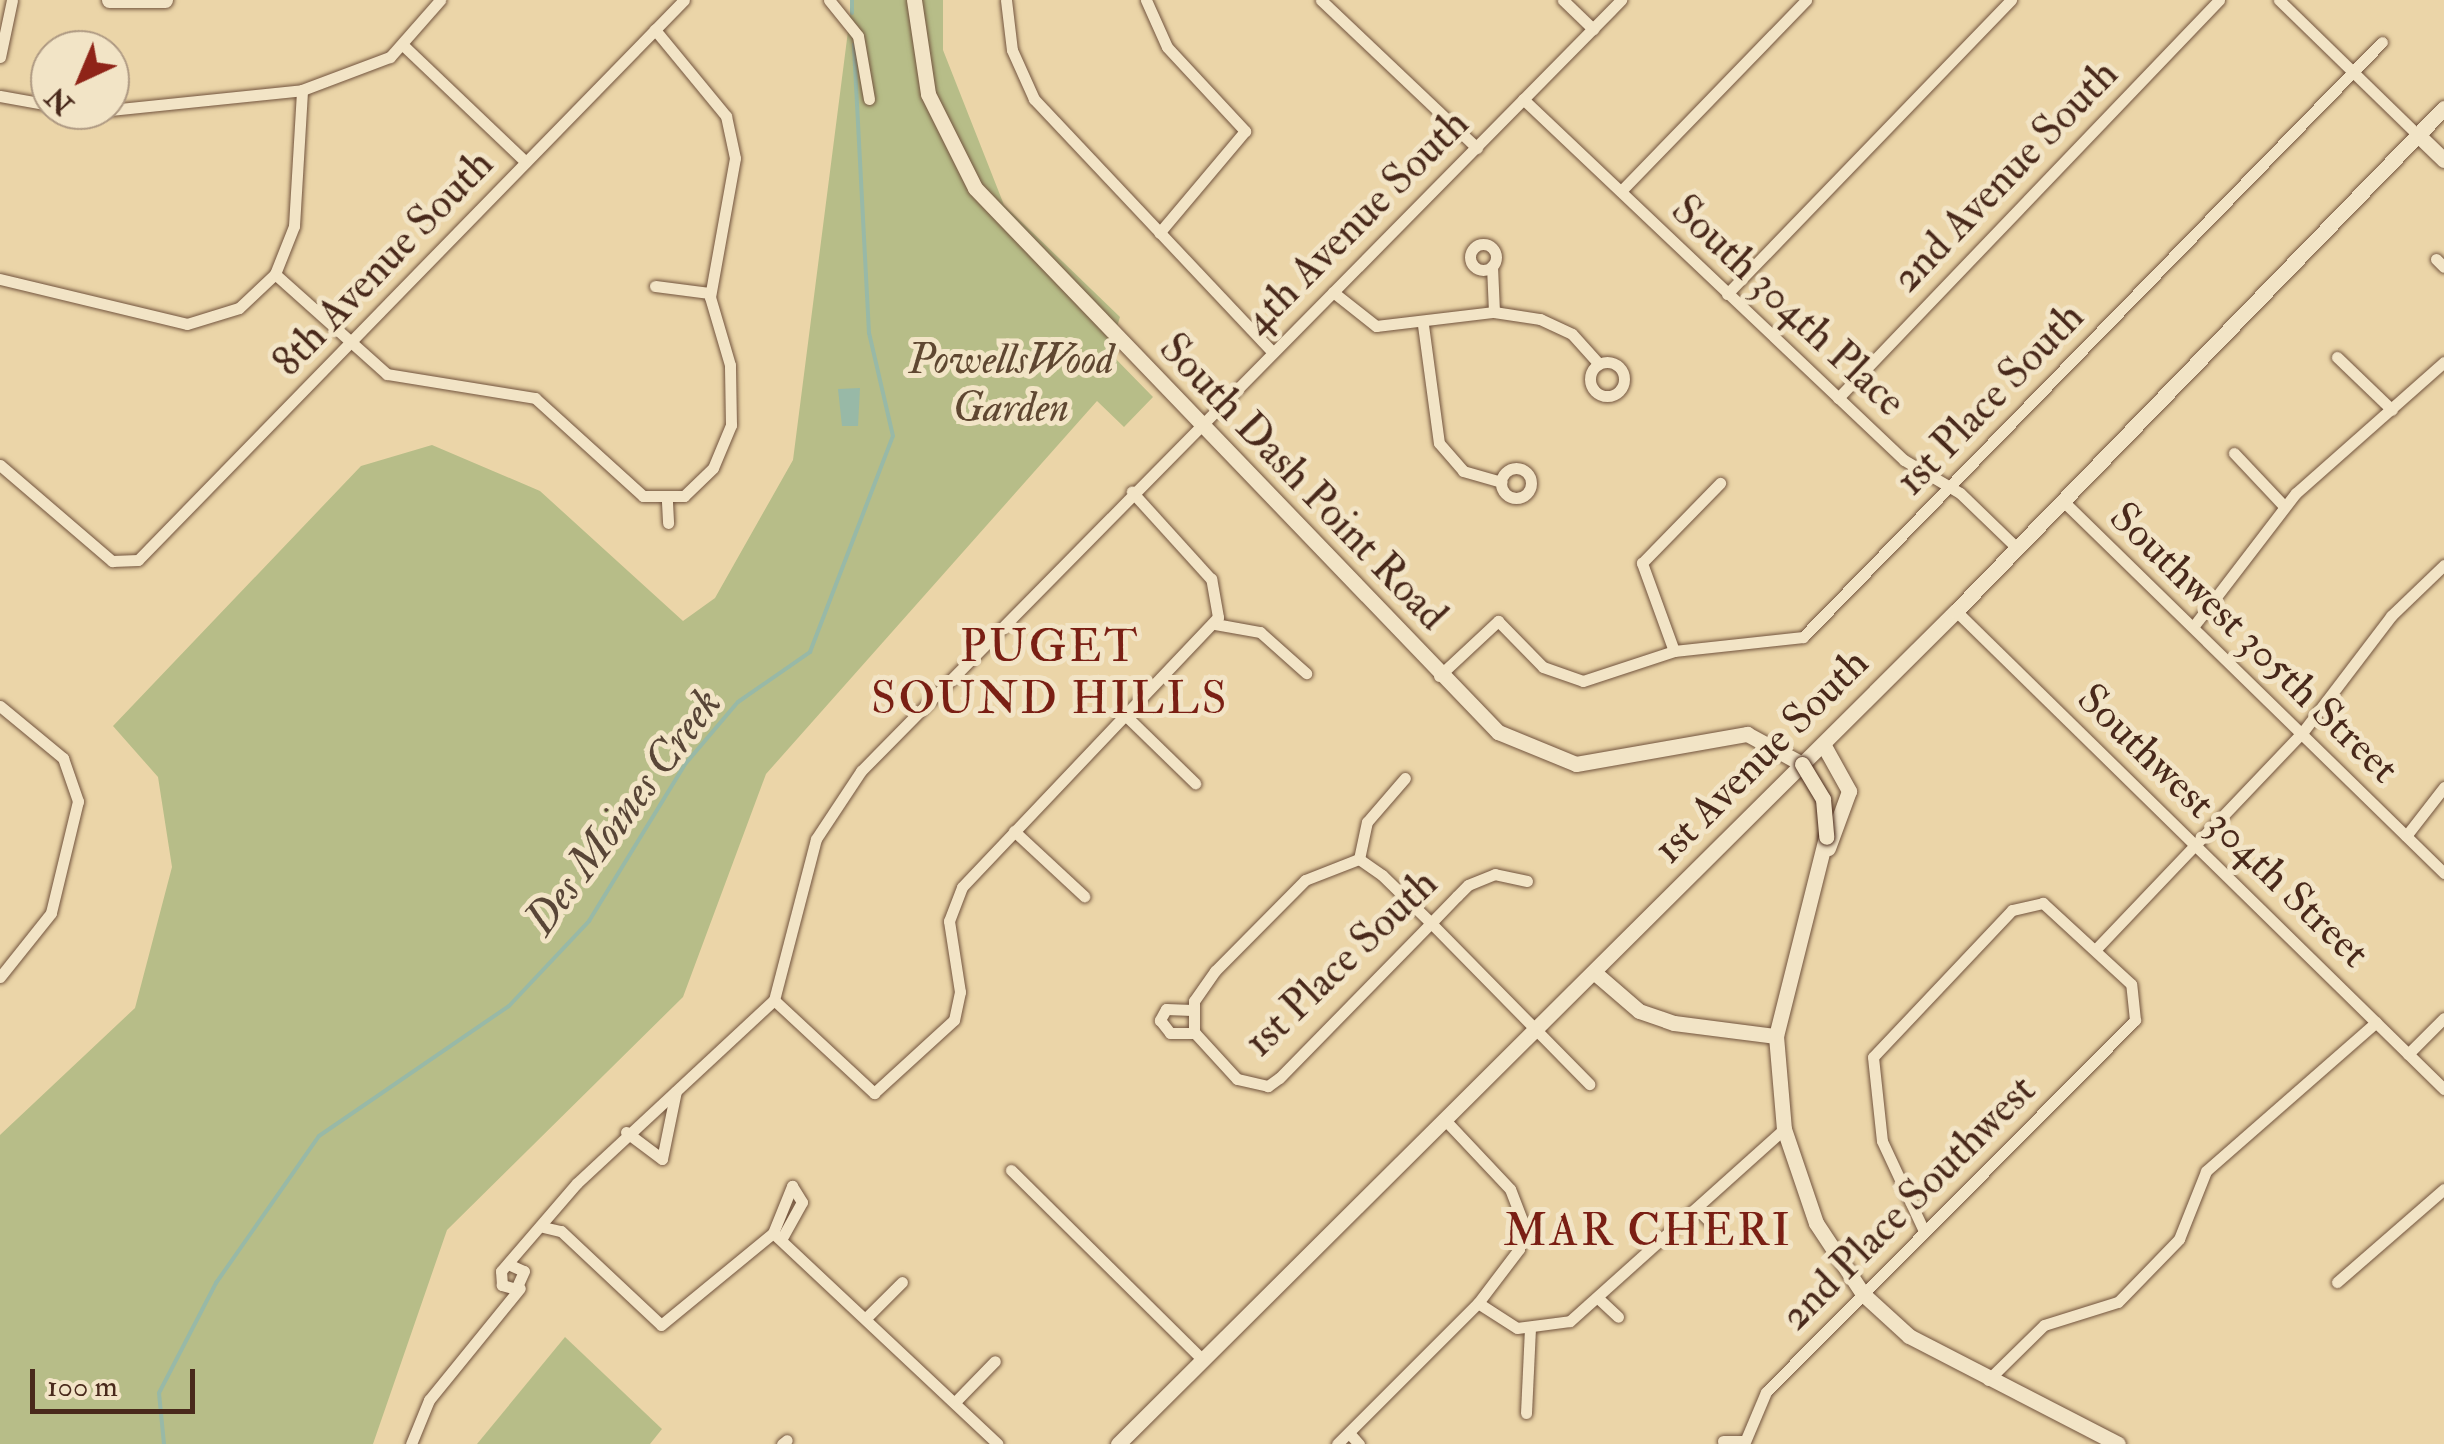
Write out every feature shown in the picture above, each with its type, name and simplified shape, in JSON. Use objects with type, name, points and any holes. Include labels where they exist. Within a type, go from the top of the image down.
[{"type":"main road","points":[[109,0],[165,0]]},
{"type":"main road","name":"South Dash Point Road","points":[[914,0],[925,83],[959,164],[1439,676],[1498,732],[1576,764],[1748,734],[1802,764],[1823,799],[1826,837],[1818,871]]},
{"type":"main road","name":"1st Avenue South","points":[[1118,1444],[1956,611],[2444,108]]},
{"type":"main road","points":[[2418,134],[2444,160]]},
{"type":"main road","points":[[1823,744],[1849,791],[1818,871],[1776,1036],[1784,1129],[1816,1223],[1863,1294],[1909,1336],[2118,1444]]},
{"type":"main road","points":[[1595,973],[1639,1010],[1674,1023],[1776,1036]]},
{"type":"street","points":[[0,57],[12,0]]},
{"type":"street","points":[[130,108],[302,90],[404,46],[440,0]]},
{"type":"street","name":"8th Avenue South","points":[[0,465],[126,565],[157,544],[684,0]]},
{"type":"street","points":[[830,0],[858,36],[870,98]]},
{"type":"street","points":[[1006,0],[1017,67],[1047,115],[1272,352]]},
{"type":"street","points":[[1146,0],[1152,21],[1238,118],[1244,138],[1159,233]]},
{"type":"street","points":[[1322,0],[1477,148]]},
{"type":"street","points":[[1563,0],[1593,29]]},
{"type":"street","name":"4th Avenue South","points":[[508,1264],[526,1249],[626,1132],[774,1000],[794,950],[808,859],[840,796],[1132,492],[1621,0]]},
{"type":"street","points":[[1621,192],[1806,0]]},
{"type":"street","points":[[1989,0],[2000,11]]},
{"type":"street","points":[[1726,294],[2011,0]]},
{"type":"street","name":"2nd Avenue South","points":[[1838,398],[2219,0]]},
{"type":"street","points":[[2279,0],[2418,134]]},
{"type":"street","points":[[654,30],[726,116],[733,184],[710,293],[730,365],[732,424],[708,475],[667,502]]},
{"type":"street","name":"1st Place South","points":[[1439,676],[1498,621],[1544,667],[1584,682],[1674,651],[1803,637],[2382,42]]},
{"type":"street","points":[[404,46],[526,162]]},
{"type":"street","points":[[0,279],[188,324],[239,308],[275,274],[299,199],[302,90]]},
{"type":"street","points":[[0,96],[30,101]]},
{"type":"street","name":"South 304th Place","points":[[1523,100],[1914,468],[1950,486],[2017,548]]},
{"type":"street","points":[[1492,266],[1494,312]]},
{"type":"street","points":[[275,274],[350,344],[413,383],[535,398],[635,490],[667,502]]},
{"type":"street","points":[[655,286],[710,293]]},
{"type":"street","points":[[1334,292],[1376,326],[1423,326],[1494,312],[1560,326],[1599,364]]},
{"type":"street","points":[[1423,326],[1439,443],[1463,471],[1501,482]]},
{"type":"street","points":[[2338,357],[2392,410]]},
{"type":"street","points":[[2192,627],[2284,506],[2444,362]]},
{"type":"street","points":[[2234,453],[2284,506]]},
{"type":"street","points":[[1674,651],[1642,563],[1720,482]]},
{"type":"street","points":[[774,1000],[878,1093],[957,1014],[952,905],[1014,831],[1215,624],[1211,579],[1132,492]]},
{"type":"street","name":"Southwest 305th Street","points":[[2062,500],[2444,873]]},
{"type":"street","points":[[667,502],[668,523]]},
{"type":"street","points":[[1924,1231],[1873,1110],[1879,1045],[2012,910],[2051,907],[2096,949],[2302,733],[2391,616],[2444,565]]},
{"type":"street","name":"Southwest 304th Street","points":[[1956,611],[2444,1089]]},
{"type":"street","points":[[1215,624],[1260,632],[1306,673]]},
{"type":"street","points":[[0,706],[56,750],[76,780],[56,902],[0,977]]},
{"type":"street","points":[[1126,715],[1196,783]]},
{"type":"street","points":[[1359,859],[1366,822],[1405,778]]},
{"type":"street","points":[[2406,836],[2444,787]]},
{"type":"street","points":[[1014,831],[1084,896]]},
{"type":"street","points":[[1192,1014],[1166,1009],[1160,1020],[1170,1032],[1195,1033],[1192,1014],[1209,977],[1291,893],[1337,860],[1359,859],[1431,924],[1589,1084]]},
{"type":"street","name":"1st Place South","points":[[1195,1033],[1256,1088],[1280,1078],[1478,878],[1527,881]]},
{"type":"street","name":"2nd Place Southwest","points":[[1723,1441],[1744,1443],[1766,1392],[2135,1020],[2131,984],[2096,949]]},
{"type":"street","points":[[2408,1054],[2444,1018]]},
{"type":"street","points":[[1988,1380],[2044,1325],[2118,1302],[2179,1240],[2206,1171],[2376,1022]]},
{"type":"street","points":[[626,1132],[662,1159],[676,1091]]},
{"type":"street","points":[[1338,1444],[1478,1304],[1514,1260],[1522,1220],[1503,1178],[1446,1121]]},
{"type":"street","points":[[1478,1304],[1530,1329],[1570,1321],[1784,1129]]},
{"type":"street","points":[[1011,1170],[1204,1360]]},
{"type":"street","points":[[2337,1282],[2444,1188]]},
{"type":"street","points":[[1697,1208],[1713,1225]]},
{"type":"street","points":[[543,1227],[569,1238],[650,1322],[668,1324],[778,1235],[868,1316],[998,1444]]},
{"type":"street","points":[[411,1444],[429,1400],[520,1288],[526,1249]]},
{"type":"street","points":[[502,1313],[502,1285],[508,1264],[524,1271]]},
{"type":"street","points":[[868,1316],[902,1282]]},
{"type":"street","points":[[502,1285],[520,1288]]},
{"type":"street","points":[[1599,1299],[1618,1317]]},
{"type":"street","points":[[1526,1413],[1530,1329]]},
{"type":"street","points":[[955,1402],[995,1361]]},
{"type":"street","points":[[1349,1433],[1360,1444]]},
{"type":"green space","name":"PowellsWood Garden","points":[[852,0],[943,0],[943,50],[1004,205],[1120,317],[1109,352],[1153,397],[1124,427],[1097,401],[766,774],[683,997],[447,1230],[373,1444],[0,1444],[0,1135],[135,1008],[172,867],[158,777],[113,726],[361,466],[432,445],[540,491],[683,621],[715,598],[793,460]]},
{"type":"green space","points":[[565,1337],[662,1429],[650,1444],[477,1444]]},
{"type":"shaded area","points":[[860,388],[858,426],[842,426],[838,389]]},
{"type":"waterway","name":"Des Moines Creek","points":[[852,0],[852,13]]},
{"type":"waterway","name":"Des Moines Creek","points":[[164,1444],[159,1393],[216,1283],[319,1136],[509,1006],[589,921],[686,763],[738,702],[810,652],[893,436],[869,333],[854,44]]},
{"type":"district","name":"PUGET SOUND HILLS","points":[[1050,674]]},
{"type":"district","name":"MAR CHERI","points":[[1648,1232]]}]
